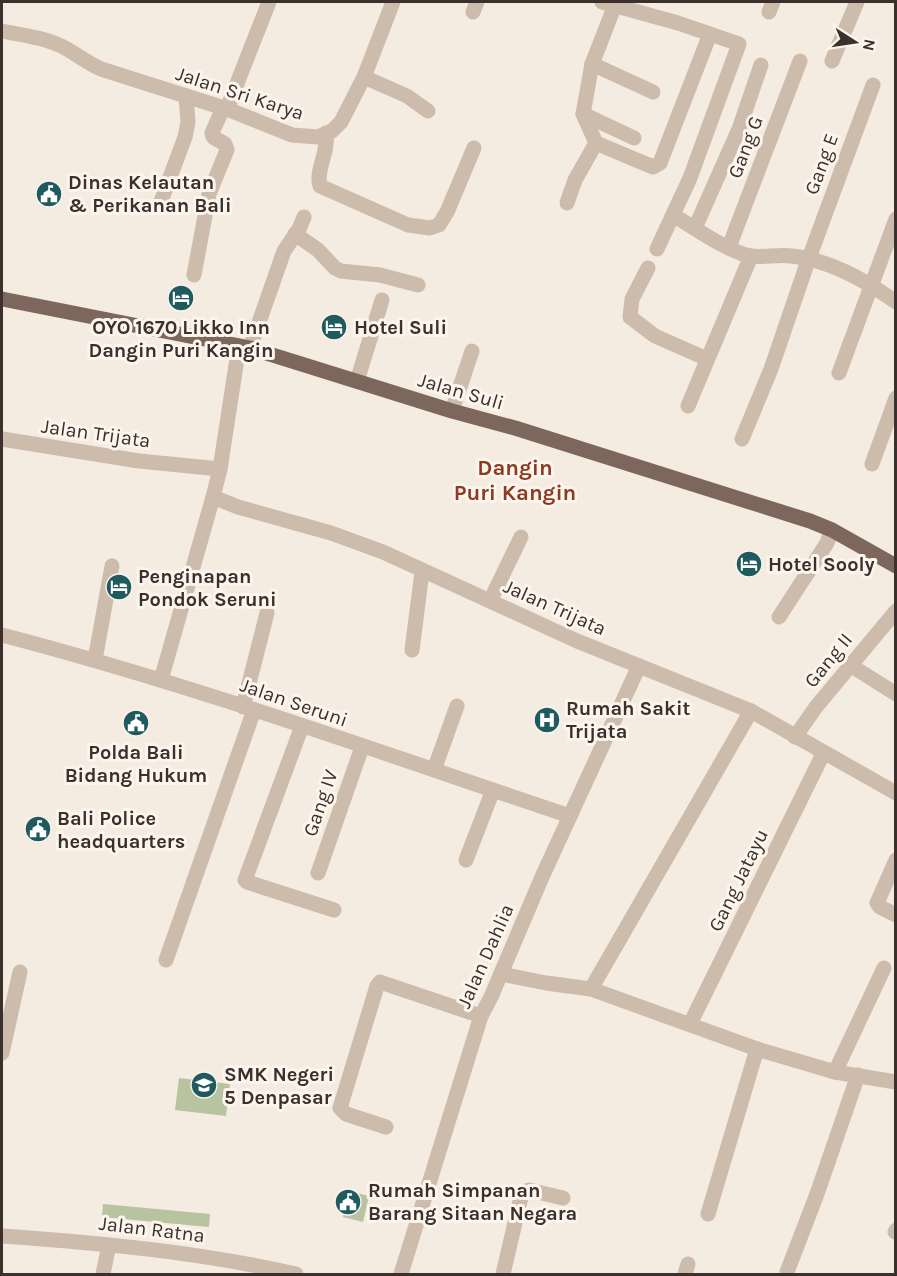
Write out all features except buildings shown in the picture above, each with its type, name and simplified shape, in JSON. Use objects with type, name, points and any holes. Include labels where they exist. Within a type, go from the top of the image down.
[{"type":"main road","name":"Jalan Suli","points":[[2,299],[244,347],[515,428],[832,530],[896,566]]},
{"type":"street","points":[[194,275],[209,194],[227,150],[225,144],[213,137],[212,133],[225,108],[269,2]]},
{"type":"street","name":"Jalan Sri Karya","points":[[2,31],[48,41],[101,69],[225,108],[292,135],[318,137],[341,122],[364,77],[393,2]]},
{"type":"street","points":[[832,61],[857,2]]},
{"type":"street","points":[[657,249],[698,159],[739,44],[641,6],[608,3],[592,64],[583,114],[596,144],[652,167],[658,166],[710,34]]},
{"type":"street","name":"Gang G","points":[[729,247],[800,61]]},
{"type":"street","points":[[592,64],[653,92]]},
{"type":"street","points":[[695,228],[739,129],[761,65]]},
{"type":"street","points":[[364,77],[407,96],[428,111]]},
{"type":"street","name":"Gang E","points":[[742,439],[771,369],[873,85]]},
{"type":"street","points":[[160,204],[185,137],[188,122],[186,96]]},
{"type":"street","points":[[583,114],[634,138]]},
{"type":"street","points":[[326,133],[328,145],[317,179],[320,186],[408,225],[430,228],[439,225],[447,212],[474,148]]},
{"type":"street","points":[[567,203],[575,180],[596,144]]},
{"type":"street","points":[[673,215],[729,247],[751,256],[809,258],[870,283],[896,302]]},
{"type":"street","points":[[161,680],[213,497],[244,347],[284,251],[304,217]]},
{"type":"street","points":[[839,373],[870,283],[896,219]]},
{"type":"street","points":[[295,234],[318,250],[335,268],[341,271],[380,275],[418,285]]},
{"type":"street","points":[[688,405],[751,256]]},
{"type":"street","points":[[648,268],[632,298],[630,317],[655,336],[707,359]]},
{"type":"street","points":[[357,381],[382,300]]},
{"type":"street","points":[[452,411],[472,351]]},
{"type":"street","points":[[873,464],[896,398]]},
{"type":"street","name":"Jalan Trijata","points":[[2,439],[139,461],[219,469]]},
{"type":"street","name":"Jalan Trijata","points":[[213,497],[238,507],[331,533],[383,552],[422,572],[577,641],[751,711],[823,754],[896,793]]},
{"type":"street","points":[[779,617],[827,543],[832,530]]},
{"type":"street","points":[[490,601],[521,537]]},
{"type":"street","points":[[95,660],[112,566]]},
{"type":"street","points":[[412,650],[422,572]]},
{"type":"street","name":"Gang II","points":[[795,737],[816,707],[896,611]]},
{"type":"street","points":[[166,960],[249,708],[267,613]]},
{"type":"street","name":"Jalan Seruni","points":[[2,635],[95,660],[249,708],[570,816]]},
{"type":"street","points":[[850,665],[896,694]]},
{"type":"street","name":"Jalan Dahlia","points":[[401,1275],[481,1017],[639,666]]},
{"type":"street","points":[[434,770],[457,706]]},
{"type":"street","points":[[591,989],[751,711]]},
{"type":"street","points":[[302,726],[245,880],[334,910]]},
{"type":"street","name":"Gang IV","points":[[318,873],[362,747]]},
{"type":"street","name":"Gang Jatayu","points":[[690,1024],[823,754]]},
{"type":"street","points":[[466,860],[493,790]]},
{"type":"street","points":[[896,860],[878,903],[880,907],[896,915]]},
{"type":"street","points":[[835,1072],[884,968]]},
{"type":"street","points":[[2,1053],[4,1025],[20,972]]},
{"type":"street","points":[[501,974],[591,989],[757,1049],[835,1072],[896,1082]]},
{"type":"street","points":[[386,1127],[346,1114],[340,1108],[380,982],[481,1017]]},
{"type":"street","points":[[708,1214],[757,1049]]},
{"type":"street","points":[[787,1272],[858,1075]]},
{"type":"street","points":[[503,1275],[522,1193],[528,1190],[563,1198]]},
{"type":"street","name":"Jalan Ratna","points":[[2,1236],[109,1245],[219,1258],[296,1275]]},
{"type":"street","points":[[103,1275],[109,1245]]},
{"type":"green space","points":[[179,1078],[230,1084],[226,1116],[175,1110]]},
{"type":"green space","points":[[349,1191],[369,1196],[363,1222],[343,1217]]},
{"type":"green space","points":[[103,1204],[210,1214],[209,1227],[102,1217]]},
{"type":"place","name":"Dinas Kelautan & Perikanan Bali","points":[[49,194]]},
{"type":"place","name":"OYO 1670 Likko Inn Dangin Puri Kangin","points":[[181,298]]},
{"type":"place","name":"Hotel Suli","points":[[334,327]]},
{"type":"place","name":"Hotel Sooly","points":[[749,564]]},
{"type":"place","name":"Penginapan Pondok Seruni","points":[[119,587]]},
{"type":"place","name":"Rumah Sakit Trijata","points":[[547,720]]},
{"type":"place","name":"Polda Bali Bidang Hukum","points":[[136,723]]},
{"type":"place","name":"Bali Police headquarters","points":[[38,829]]},
{"type":"place","name":"SMK Negeri 5 Denpasar","points":[[204,1085]]},
{"type":"place","name":"Rumah Simpanan Barang Sitaan Negara","points":[[348,1202]]},
{"type":"district","name":"Dangin Puri Kangin","points":[[515,480]]}]
